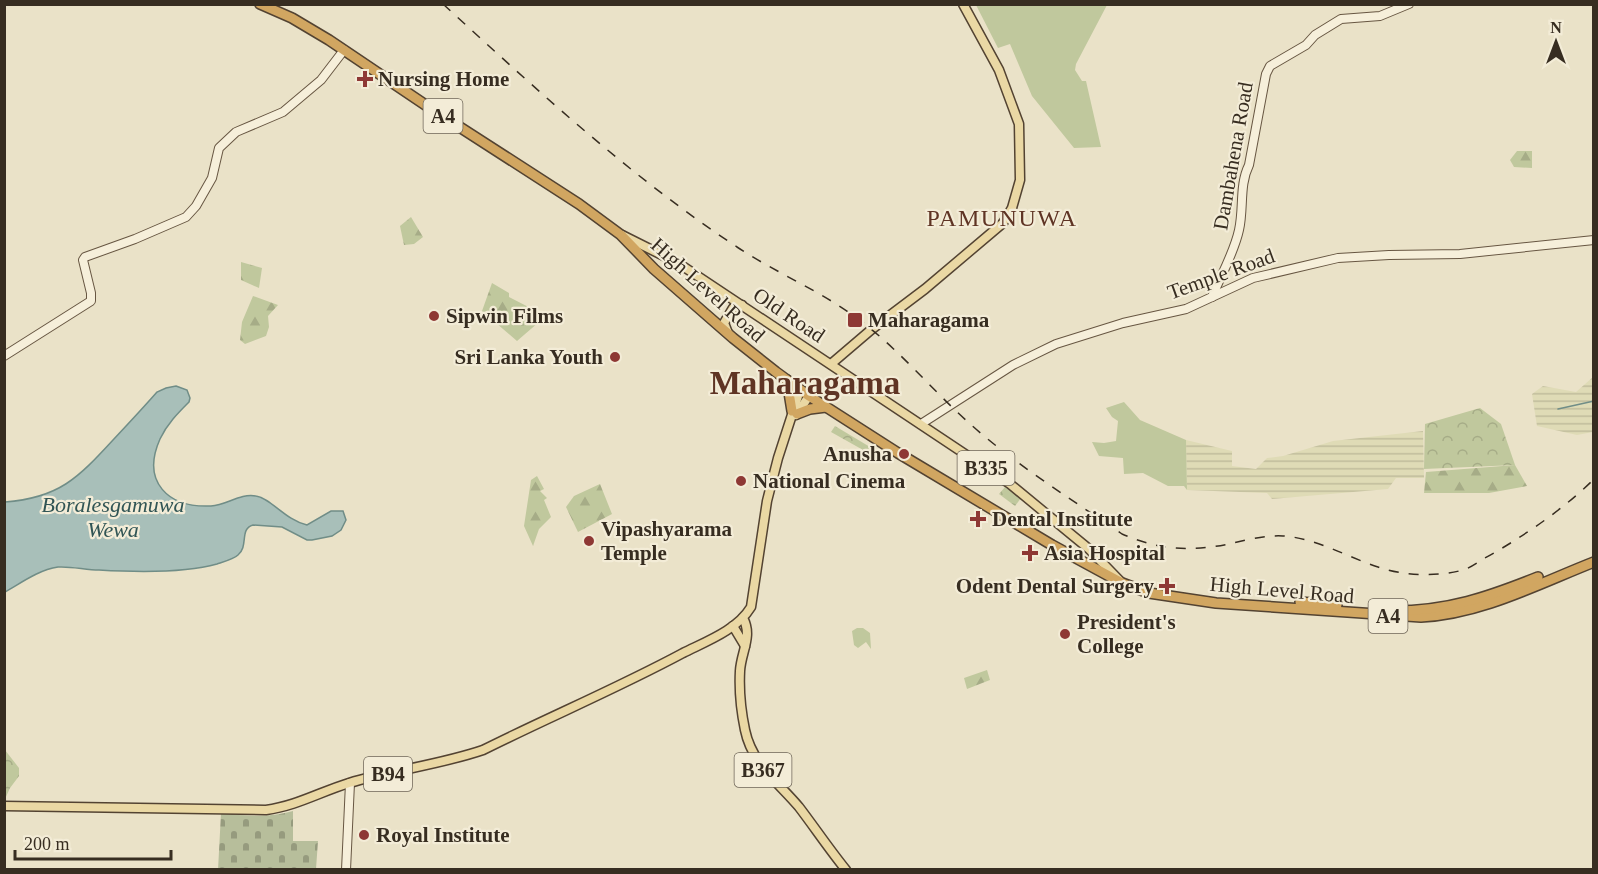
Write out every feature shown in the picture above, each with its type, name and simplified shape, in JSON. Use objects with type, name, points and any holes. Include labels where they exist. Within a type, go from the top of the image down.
[{"type":"highway","name":"High Level Road","points":[[260,4],[297,21],[544,179],[621,235],[654,269],[728,334],[800,390],[898,453],[1080,561],[1132,589],[1175,598],[1216,603],[1266,605],[1380,616],[1433,617],[1483,605],[1593,562]]},
{"type":"highway","points":[[787,380],[793,415],[810,409],[826,407]]},
{"type":"highway","name":"High Level Road","points":[[1175,598],[1267,600],[1381,610],[1432,610],[1477,600],[1593,555]]},
{"type":"main road","points":[[831,364],[1003,223],[1012,208],[1020,180],[1019,124],[999,70],[963,4]]},
{"type":"main road","name":"Old Road","points":[[621,235],[678,263],[1010,484],[1105,563],[1122,583]]},
{"type":"main road","points":[[728,334],[724,323],[733,308],[742,305]]},
{"type":"main road","name":"B94","points":[[4,806],[266,810],[300,802],[350,783],[483,750],[645,674],[733,626],[751,607],[767,501],[800,390]]},
{"type":"main road","name":"B94","points":[[793,415],[809,396]]},
{"type":"main road","points":[[1080,561],[1088,558],[1089,549]]},
{"type":"main road","name":"B367","points":[[743,618],[749,634],[740,670],[741,703],[747,739],[755,758],[763,769],[797,805],[846,870]]},
{"type":"main road","points":[[733,626],[745,646]]},
{"type":"street","name":"Dambahena Road","points":[[1212,297],[1239,230],[1243,212],[1243,177],[1249,165],[1266,74],[1270,66],[1306,45],[1315,35],[1341,19],[1380,16],[1409,4]]},
{"type":"street","points":[[4,356],[91,301],[83,260],[85,256],[150,234],[186,217],[196,206],[212,178],[219,148],[236,132],[283,112],[321,80],[344,50]]},
{"type":"street","name":"Temple Road","points":[[921,424],[1013,365],[1056,344],[1123,323],[1186,309],[1253,278],[1338,258],[1460,254],[1593,240]]},
{"type":"street","points":[[346,870],[350,783]]},
{"type":"shaded area","points":[[1593,377],[1593,432],[1577,435],[1537,426],[1532,394],[1543,386],[1576,392]]},
{"type":"shaded area","points":[[1423,431],[1424,478],[1396,478],[1388,489],[1272,499],[1267,493],[1187,490],[1186,440],[1232,451],[1232,466],[1256,469],[1267,458],[1283,456],[1333,441]]},
{"type":"green space","points":[[976,5],[1107,5],[1075,70],[1082,81],[1086,81],[1101,147],[1074,148],[1032,96],[1010,44],[998,48]]},
{"type":"green space","points":[[1517,151],[1532,151],[1532,168],[1514,167],[1510,160]]},
{"type":"green space","points":[[411,217],[423,237],[414,244],[404,245],[400,226]]},
{"type":"green space","points":[[241,262],[262,268],[259,288],[241,280]]},
{"type":"green space","points":[[492,283],[509,293],[509,297],[546,316],[517,341],[482,311]]},
{"type":"green space","points":[[253,296],[278,305],[268,316],[269,327],[266,336],[245,344],[240,340],[242,322]]},
{"type":"green space","points":[[1124,402],[1140,420],[1186,440],[1187,490],[1184,486],[1168,486],[1143,473],[1124,474],[1123,458],[1099,456],[1092,442],[1116,441],[1118,421],[1106,408]]},
{"type":"green space","points":[[1480,408],[1501,424],[1515,465],[1424,469],[1425,424]]},
{"type":"green space","points":[[835,426],[875,450],[872,455],[831,432]]},
{"type":"green space","points":[[1515,465],[1527,486],[1489,493],[1424,493],[1426,472]]},
{"type":"green space","points":[[537,476],[544,489],[540,491],[547,498],[544,500],[551,517],[539,529],[533,546],[524,526],[531,480]]},
{"type":"green space","points":[[600,484],[612,514],[578,532],[566,507],[574,496]]},
{"type":"green space","points":[[1005,487],[1021,498],[1015,506],[999,494]]},
{"type":"green space","points":[[863,628],[870,633],[871,649],[866,642],[858,648],[854,645],[852,631]]},
{"type":"green space","points":[[987,670],[990,680],[967,689],[964,678]]},
{"type":"green space","points":[[5,750],[19,768],[19,776],[5,799]]},
{"type":"green space","points":[[293,811],[293,841],[318,841],[316,869],[218,870],[221,813],[257,816]]},
{"type":"water","name":"Boralesgamuwa Wewa","points":[[176,386],[187,390],[189,402],[173,419],[160,439],[155,454],[154,468],[156,480],[171,497],[182,502],[211,506],[244,496],[256,496],[292,519],[307,525],[331,511],[343,511],[346,520],[341,530],[332,536],[307,540],[282,527],[253,525],[246,530],[243,547],[238,555],[217,564],[159,571],[113,571],[58,567],[37,574],[5,592],[5,502],[40,496],[66,484],[89,465],[157,392]]},
{"type":"waterway","points":[[1558,409],[1594,401]]},
{"type":"railway","points":[[443,4],[549,100],[660,192],[737,247],[858,319],[901,356],[985,437],[1122,534],[1149,543],[1187,549],[1214,547],[1269,536],[1295,537],[1388,570],[1409,574],[1442,574],[1468,568],[1512,542],[1541,523],[1594,479]]},
{"type":"place","name":"Nursing Home","points":[[365,79]]},
{"type":"place","name":"Sipwin Films","points":[[434,316]]},
{"type":"place","name":"Maharagama","points":[[855,320]]},
{"type":"place","name":"Sri Lanka Youth","points":[[615,357]]},
{"type":"place","name":"Anusha","points":[[904,454]]},
{"type":"place","name":"National Cinema","points":[[741,481]]},
{"type":"place","name":"Dental Institute","points":[[978,519]]},
{"type":"place","name":"Vipashyarama Temple","points":[[589,541]]},
{"type":"place","name":"Asia Hospital","points":[[1030,553]]},
{"type":"place","name":"Odent Dental Surgery","points":[[1167,586]]},
{"type":"place","name":"President's College","points":[[1065,634]]},
{"type":"place","name":"Royal Institute","points":[[364,835]]},
{"type":"district","name":"PAMUNUWA","points":[[1002,218]]},
{"type":"district","name":"Maharagama","points":[[805,383]]}]
